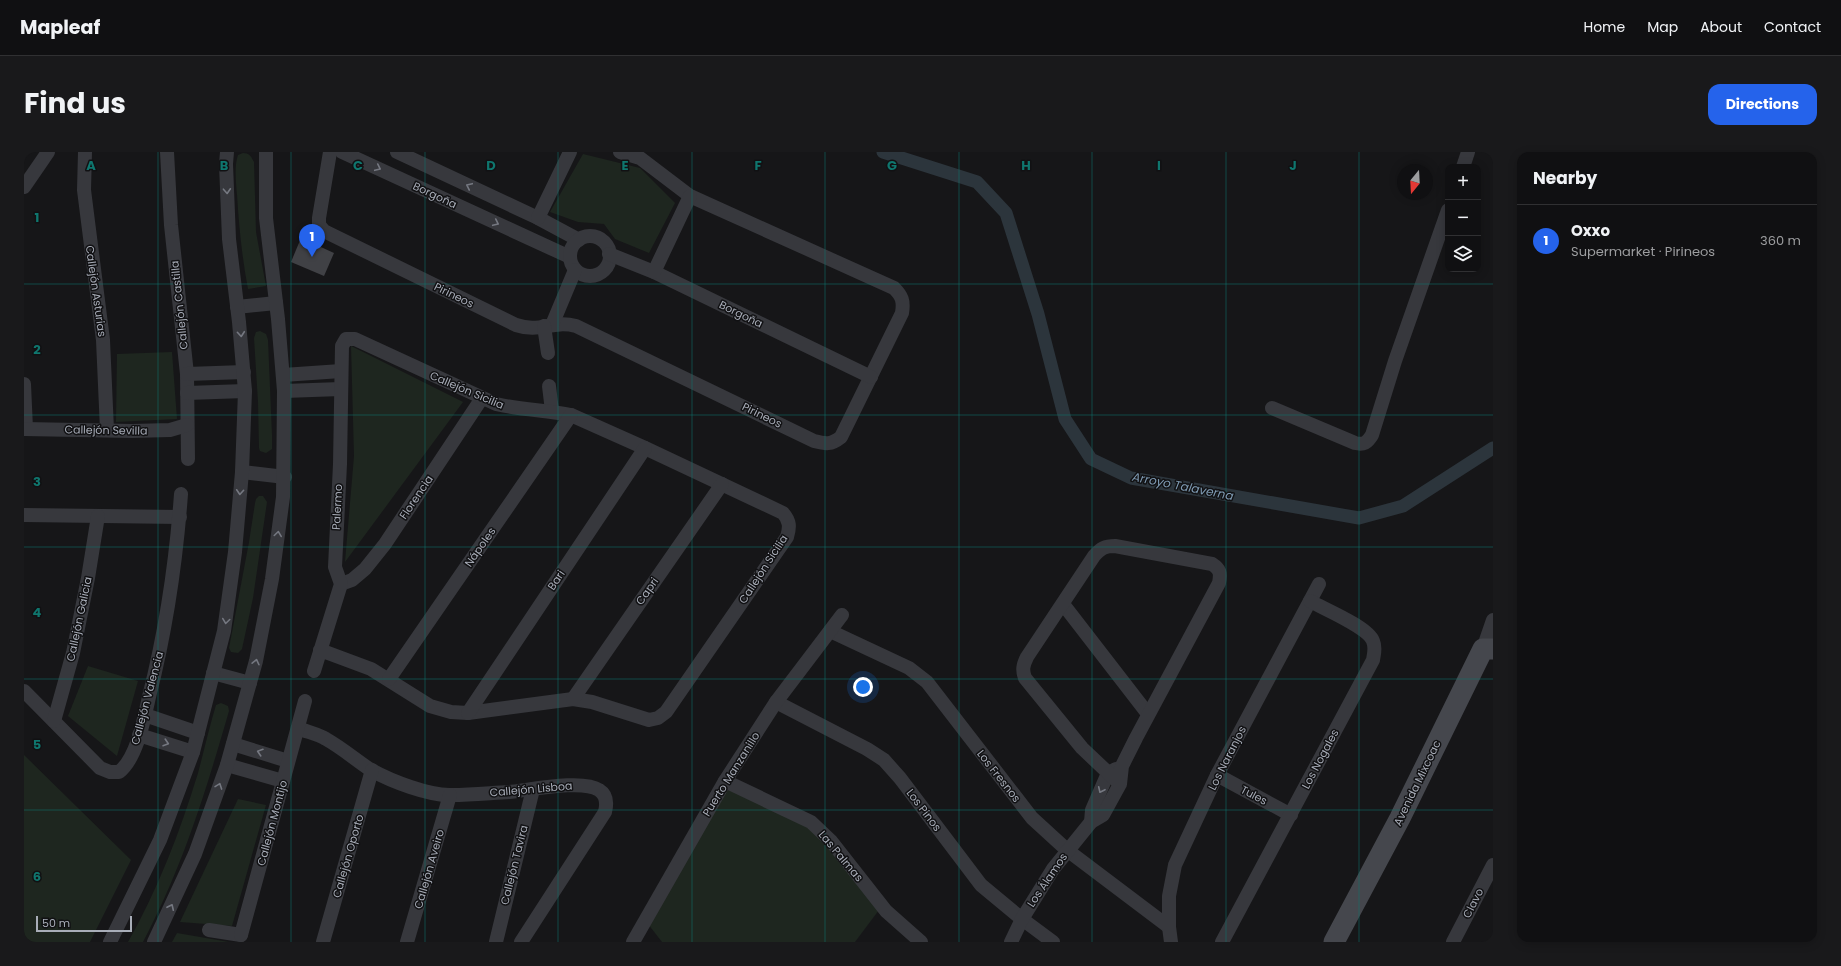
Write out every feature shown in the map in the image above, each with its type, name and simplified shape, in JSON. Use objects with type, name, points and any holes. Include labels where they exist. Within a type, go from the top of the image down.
[{"type":"street","points":[[24,188],[48,152]]},
{"type":"street","name":"Callejón Asturias","points":[[85,152],[84,190],[103,340],[106,430]]},
{"type":"street","name":"Callejón Castilla","points":[[167,152],[171,225],[187,374],[188,459]]},
{"type":"street","points":[[110,942],[160,840],[192,752],[224,631],[235,552],[242,472],[245,391],[230,239],[226,164],[227,152]]},
{"type":"street","points":[[154,942],[195,854],[227,765],[256,661],[272,579],[285,476],[284,375],[266,218],[266,152]]},
{"type":"street","name":"Pirineos","points":[[330,152],[319,218],[319,225],[324,231],[516,325],[537,329],[564,323],[576,326],[814,441],[826,444],[833,443],[841,437],[902,313],[904,303],[902,295],[894,288],[690,196],[640,158],[620,152]]},
{"type":"street","name":"Borgoña","points":[[342,152],[573,263]]},
{"type":"street","name":"Borgoña","points":[[397,152],[538,218],[579,240]]},
{"type":"street","points":[[538,218],[570,152]]},
{"type":"street","points":[[1464,164],[1468,152]]},
{"type":"street","points":[[654,272],[690,196]]},
{"type":"street","points":[[1272,408],[1355,443],[1363,444],[1367,442],[1372,435],[1395,361],[1445,219]]},
{"type":"street","points":[[548,353],[548,326],[573,263],[571,250],[579,240],[592,237],[604,243],[609,254],[607,266],[598,274],[586,276],[573,263]]},
{"type":"street","name":"Borgoña","points":[[609,254],[654,272],[871,377]]},
{"type":"street","points":[[237,308],[276,303]]},
{"type":"street","name":"Palermo","points":[[341,584],[335,567],[340,464],[342,346],[346,339]]},
{"type":"street","name":"Callejón Sicilia","points":[[320,650],[371,669],[389,679],[403,691],[430,706],[451,712],[468,713],[573,699],[592,702],[649,720],[658,718],[671,705],[787,537],[789,528],[788,519],[783,513],[571,415],[552,411],[515,409],[482,398],[355,339],[346,339]]},
{"type":"street","points":[[284,375],[341,371]]},
{"type":"street","points":[[187,374],[244,372]]},
{"type":"street","points":[[24,384],[25,429]]},
{"type":"street","points":[[549,386],[552,411]]},
{"type":"street","points":[[284,391],[341,389]]},
{"type":"street","points":[[187,392],[245,391]]},
{"type":"street","name":"Florencia","points":[[341,584],[352,580],[365,569],[385,544],[482,398]]},
{"type":"street","name":"Nápoles","points":[[389,679],[571,415]]},
{"type":"street","name":"Callejón Sevilla","points":[[25,429],[132,431],[170,430],[187,425]]},
{"type":"street","name":"Bari","points":[[468,713],[645,448]]},
{"type":"street","points":[[242,472],[285,476]]},
{"type":"street","name":"Capri","points":[[573,699],[722,484]]},
{"type":"street","name":"Callejón Valencia","points":[[24,691],[100,768],[110,772],[119,772],[126,765],[139,735],[157,664],[170,599],[180,517],[181,494]]},
{"type":"street","points":[[24,515],[180,517]]},
{"type":"street","name":"Callejón Galicia","points":[[54,721],[72,653],[88,578],[98,516]]},
{"type":"street","points":[[1115,546],[1212,564],[1219,568],[1221,574],[1219,583],[1148,714],[1122,766],[1120,784],[1082,748],[1025,678],[1022,672],[1023,666],[1100,548],[1115,546]]},
{"type":"street","points":[[314,671],[341,584]]},
{"type":"street","name":"Los Naranjos","points":[[1171,942],[1169,927],[1169,896],[1175,865],[1218,775],[1319,584]]},
{"type":"street","name":"Los Nogales","points":[[1222,942],[1373,660],[1375,649],[1373,640],[1363,630],[1310,601]]},
{"type":"street","points":[[1063,604],[1148,714]]},
{"type":"street","name":"Puerto Manzanillo","points":[[633,942],[725,781],[776,702],[842,615]]},
{"type":"street","name":"Avenida Mixcoac","points":[[1334,942],[1488,649],[1493,620]]},
{"type":"street","name":"Los Fresnos","points":[[830,631],[909,668],[927,682],[1032,818],[1067,850],[1169,927]]},
{"type":"street","points":[[213,673],[250,684]]},
{"type":"street","name":"Callejón Montijo","points":[[245,938],[288,761],[305,702]]},
{"type":"street","name":"Los Pinos","points":[[776,702],[884,760],[900,778],[981,885],[1022,919],[1053,942]]},
{"type":"street","points":[[145,715],[198,732]]},
{"type":"street","name":"Callejón Lisboa","points":[[298,728],[324,738],[348,752],[372,770],[402,784],[426,791],[450,795],[572,785],[591,787],[600,790],[605,797],[607,804],[605,812],[521,942]]},
{"type":"street","points":[[139,735],[192,752]]},
{"type":"street","points":[[233,744],[288,761]]},
{"type":"street","points":[[227,765],[283,781]]},
{"type":"street","points":[[1091,822],[1092,810],[1108,773],[1122,766]]},
{"type":"street","name":"Callejón Oporto","points":[[323,942],[372,770]]},
{"type":"street","name":"Tules","points":[[1218,775],[1291,814]]},
{"type":"street","name":"Las Palmas","points":[[725,781],[810,822],[831,841],[886,911],[920,942]]},
{"type":"street","name":"Los Álamos","points":[[1011,942],[1022,919],[1053,869],[1091,822],[1102,816],[1120,784]]},
{"type":"street","name":"Callejón Tavira","points":[[496,942],[533,789]]},
{"type":"street","name":"Callejón Aveiro","points":[[407,942],[450,795]]},
{"type":"street","name":"Clavo","points":[[1453,942],[1493,865]]},
{"type":"street","points":[[209,930],[245,938]]},
{"type":"shaded area","points":[[243,153],[250,155],[254,162],[256,232],[266,286],[248,289],[241,242],[236,175],[238,155]]},
{"type":"shaded area","points":[[583,154],[640,168],[675,203],[649,253],[615,239],[604,224],[578,222],[550,212]]},
{"type":"shaded area","points":[[260,331],[266,334],[268,340],[272,449],[266,453],[260,451],[259,448],[254,338],[256,332]]},
{"type":"shaded area","points":[[351,346],[463,402],[345,562],[354,456]]},
{"type":"shaded area","points":[[172,352],[177,419],[116,422],[117,354]]},
{"type":"shaded area","points":[[259,496],[263,496],[267,502],[253,598],[242,649],[238,653],[231,652],[229,648],[255,503]]},
{"type":"shaded area","points":[[88,666],[138,681],[117,756],[68,716]]},
{"type":"shaded area","points":[[221,703],[228,706],[229,711],[202,801],[170,886],[143,942],[128,942],[149,902],[168,860],[198,773],[216,705]]},
{"type":"shaded area","points":[[24,755],[131,860],[90,942],[24,942]]},
{"type":"shaded area","points":[[728,787],[807,822],[879,910],[855,942],[662,942],[648,924]]},
{"type":"shaded area","points":[[238,799],[266,805],[232,926],[180,922]]},
{"type":"shaded area","points":[[177,933],[229,942],[172,942]]},
{"type":"building","points":[[301,238],[334,253],[324,276],[291,262]]},
{"type":"waterway","name":"Arroyo Talaverna","points":[[883,152],[977,182],[1006,213],[1038,314],[1065,419],[1091,459],[1131,478],[1359,518],[1403,506],[1493,448]]},
{"type":"place","name":"Oxxo","points":[[312,257]]}]
